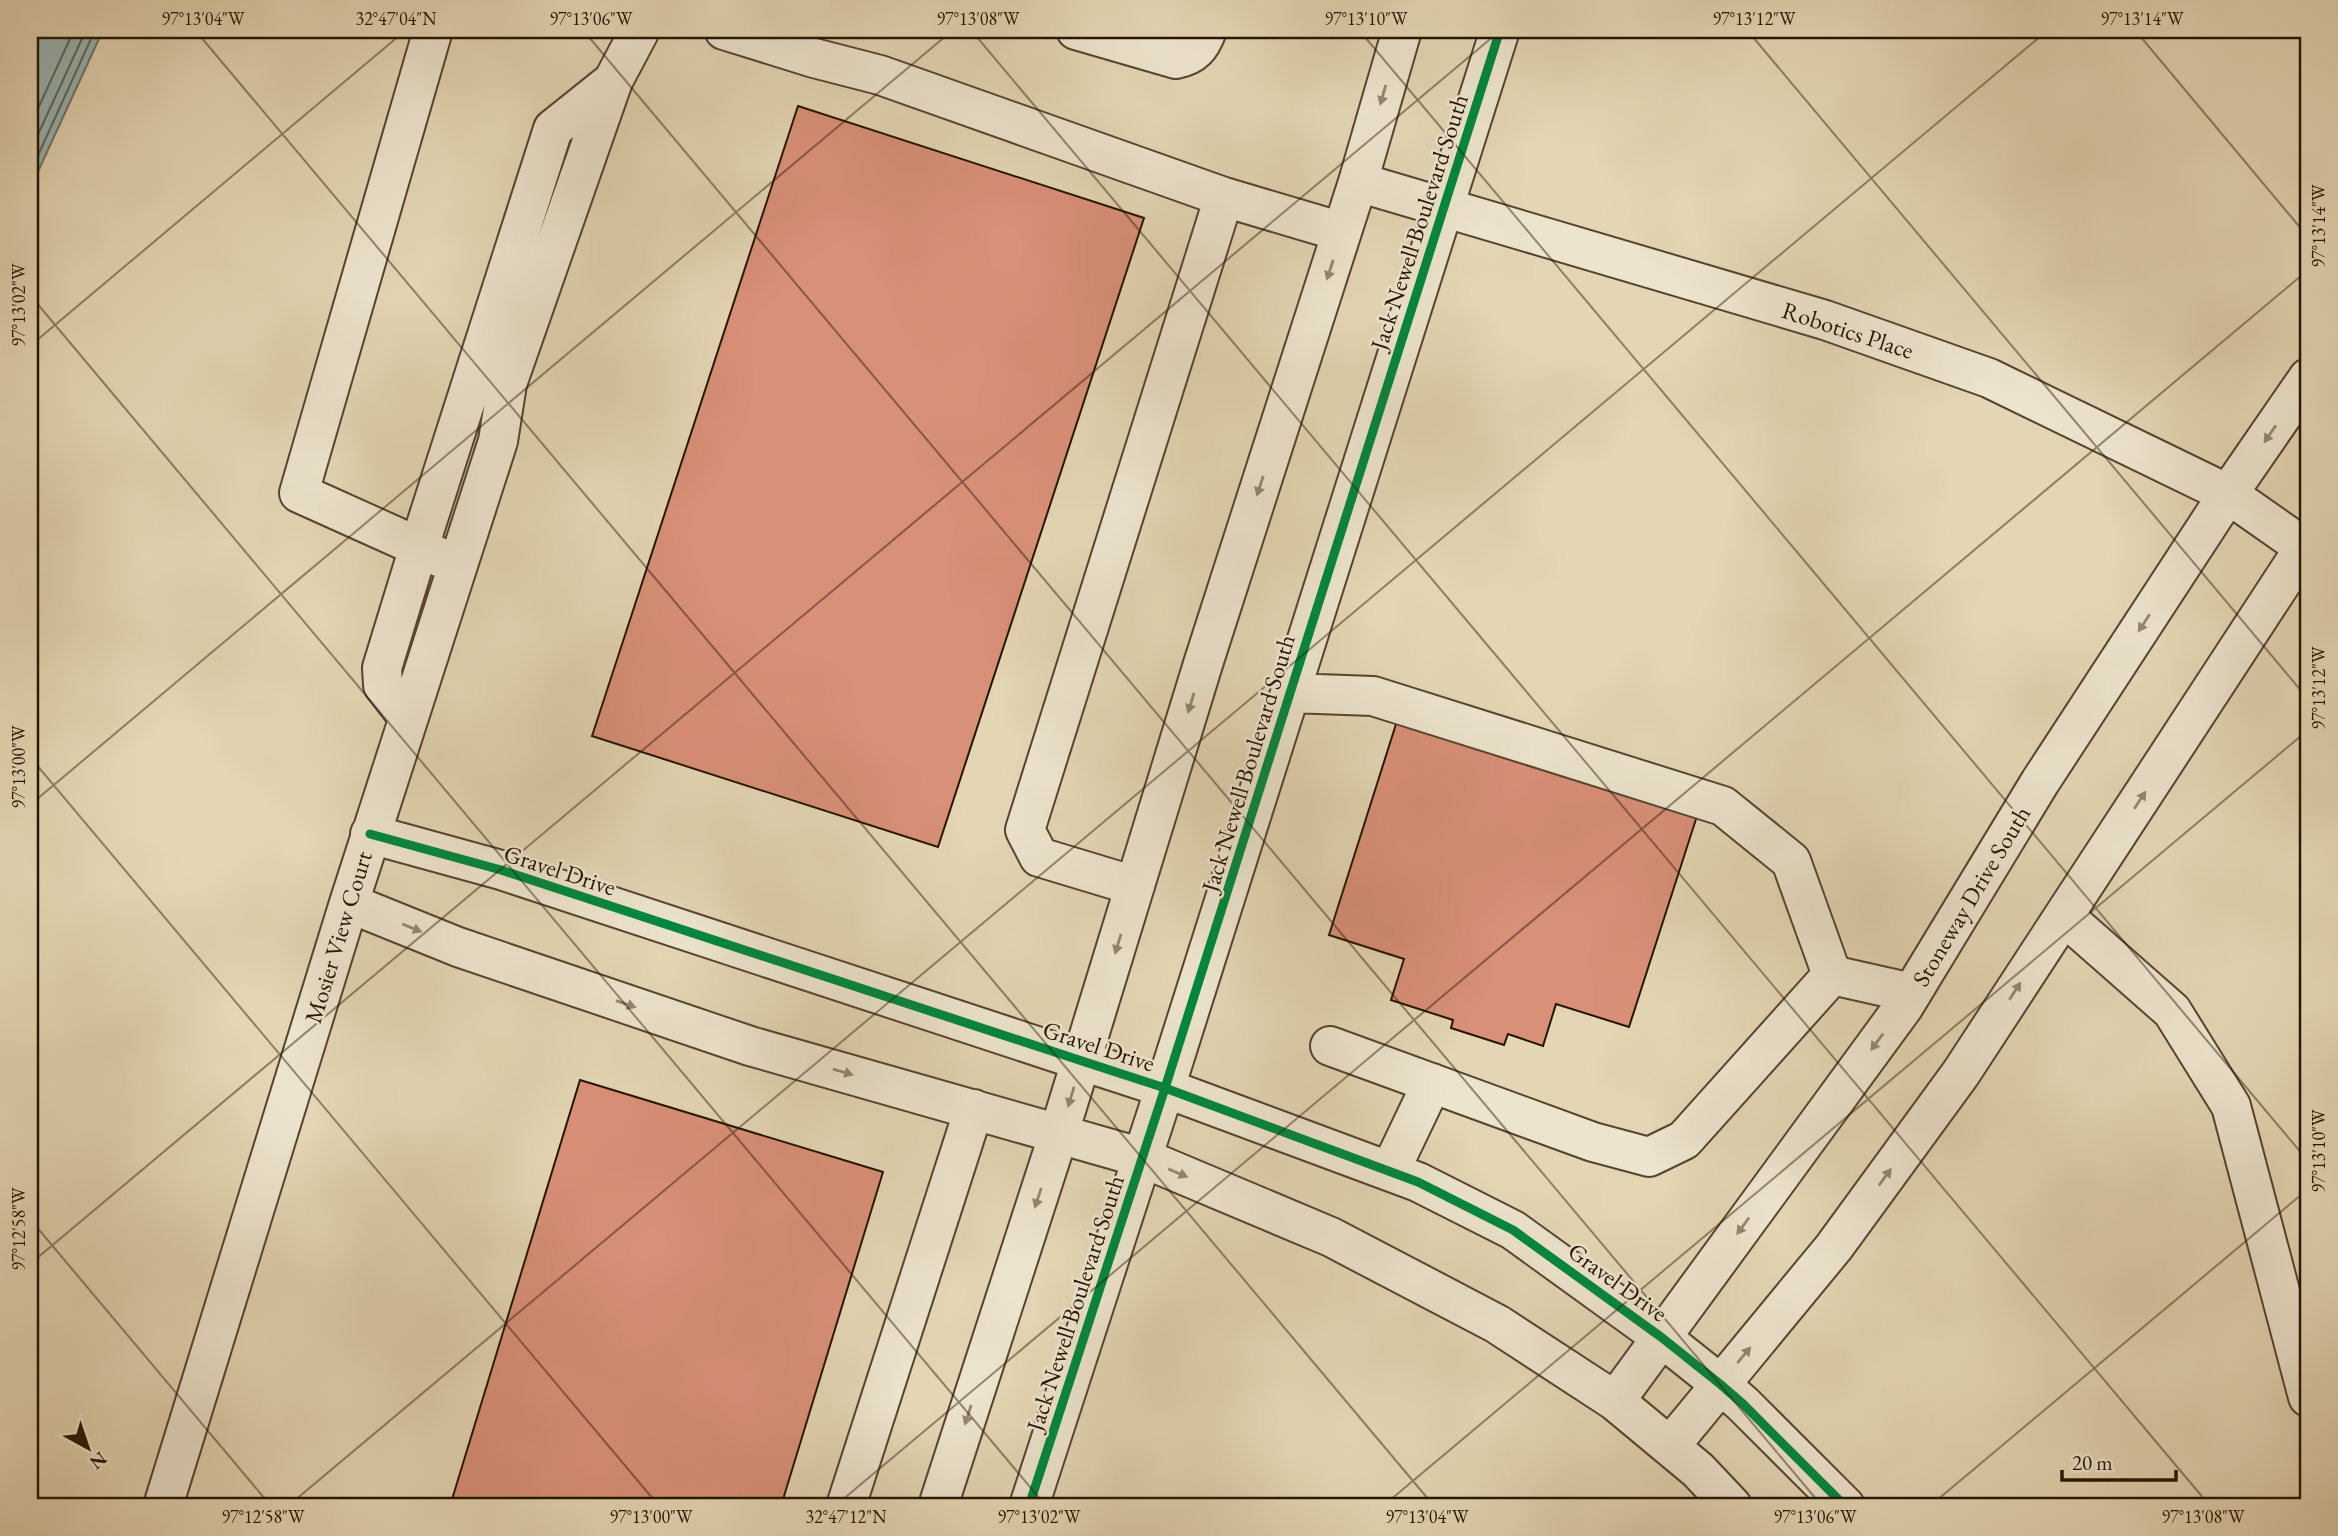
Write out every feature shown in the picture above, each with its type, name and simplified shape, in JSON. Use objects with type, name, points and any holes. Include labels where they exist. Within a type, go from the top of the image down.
[{"type":"street","points":[[433,30],[299,493],[457,566]]},
{"type":"street","points":[[408,717],[383,685],[382,668],[553,129],[613,81],[640,30]]},
{"type":"street","points":[[724,30],[880,75],[1224,197],[1342,232]]},
{"type":"street","points":[[1076,30],[1176,59],[1192,55],[1202,43],[1207,30]]},
{"type":"street","points":[[938,1506],[1082,1061],[1203,664],[1358,182],[1402,30]]},
{"type":"street","name":"Jack Newell Boulevard South","points":[[1029,1506],[1166,1088],[1500,30]]},
{"type":"street","name":"Mosier View Court","points":[[163,1506],[374,821],[498,441],[507,384],[613,81]]},
{"type":"street","name":"Robotics Place","points":[[1358,182],[1825,320],[1989,378],[2228,494],[2307,546]]},
{"type":"street","points":[[1135,887],[1039,857],[1025,830],[1224,197]]},
{"type":"street","name":"Stoneway Drive South","points":[[1615,1401],[1912,993],[2040,782],[2228,494],[2308,377]]},
{"type":"street","points":[[463,412],[501,421]]},
{"type":"street","points":[[1670,1446],[1834,1247],[1961,1073],[2307,546]]},
{"type":"street","points":[[1290,693],[1373,696],[1723,806],[1791,861],[1832,975]]},
{"type":"street","name":"Gravel Drive","points":[[374,821],[501,870],[1166,1088],[1418,1182],[1513,1230],[1661,1337],[1743,1404],[1845,1506]]},
{"type":"street","points":[[349,903],[458,947],[725,1037],[1143,1158],[1331,1237],[1497,1324],[1615,1401],[1698,1470],[1732,1506]]},
{"type":"street","points":[[2064,916],[2172,1011],[2231,1105],[2308,1397]]},
{"type":"street","points":[[1832,975],[1912,993]]},
{"type":"street","points":[[1330,1046],[1593,1142],[1649,1157],[1684,1140],[1832,975]]},
{"type":"street","points":[[1390,1171],[1432,1083]]},
{"type":"street","points":[[846,1506],[974,1109]]},
{"type":"water","points":[[30,30],[103,30],[30,189]]},
{"type":"building","points":[[798,106],[1144,218],[938,847],[592,736]]},
{"type":"building","points":[[1397,721],[1697,816],[1629,1027],[1556,1004],[1543,1046],[1508,1034],[1504,1045],[1451,1028],[1453,1020],[1391,1000],[1404,959],[1329,935]]},
{"type":"building","points":[[580,1080],[883,1172],[781,1506],[450,1506]]},
{"type":"cycle path","points":[[1029,1506],[1165,1088],[1500,30]]},
{"type":"cycle path","points":[[370,834],[501,870],[1165,1088],[1418,1182],[1513,1230],[1661,1337],[1743,1404],[1845,1506]]}]
